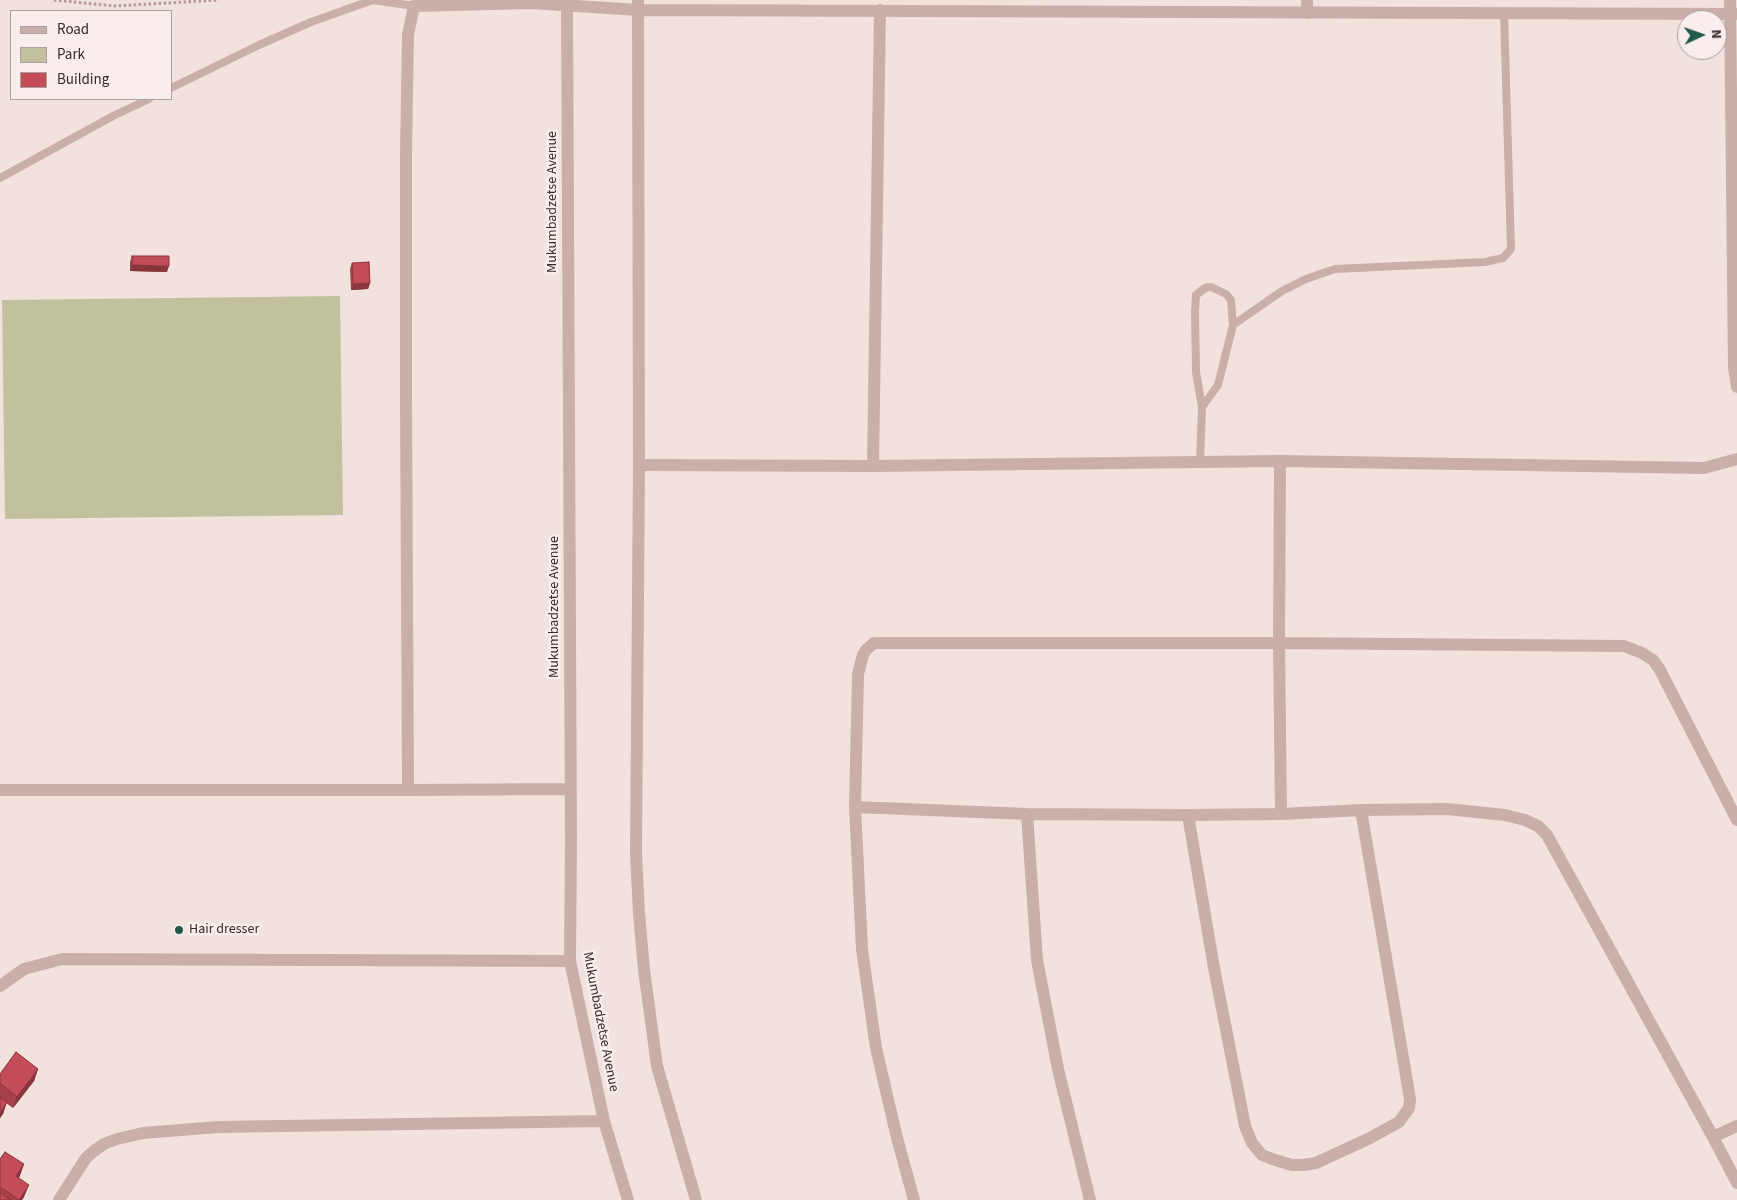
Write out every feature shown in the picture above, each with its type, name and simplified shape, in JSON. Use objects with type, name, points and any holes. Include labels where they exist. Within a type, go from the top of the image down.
[{"type":"street","points":[[1730,0],[1733,14],[1734,368],[1737,387]]},
{"type":"street","points":[[408,790],[406,146],[407,52],[408,35],[414,6],[530,4],[880,10],[1307,6],[1504,13],[1733,14]]},
{"type":"street","points":[[638,5],[639,465],[636,854],[649,1017],[658,1066],[696,1200]]},
{"type":"street","name":"Mukumbadzetse Avenue","points":[[567,6],[570,961],[604,1122],[628,1200]]},
{"type":"street","points":[[873,466],[880,10]]},
{"type":"street","points":[[639,465],[873,466],[1280,461],[1704,468],[1737,459]]},
{"type":"street","points":[[1280,461],[1279,643],[1281,814]]},
{"type":"street","points":[[914,1200],[876,1048],[862,949],[855,807],[858,674],[866,650],[874,643],[1279,643],[1624,646],[1642,652],[1653,660],[1660,670],[1737,820]]},
{"type":"street","points":[[0,790],[570,789]]},
{"type":"street","points":[[855,807],[1026,814],[1188,815],[1447,809],[1505,815],[1525,820],[1538,826],[1547,835],[1737,1183]]},
{"type":"street","points":[[1188,815],[1214,968],[1245,1126],[1252,1143],[1262,1155],[1292,1165],[1303,1165],[1316,1163],[1370,1138],[1399,1122],[1409,1108],[1409,1086],[1361,810]]},
{"type":"street","points":[[1026,814],[1037,960],[1058,1069],[1090,1200]]},
{"type":"street","points":[[0,986],[24,969],[62,959],[570,961]]},
{"type":"street","points":[[59,1200],[86,1158],[94,1151],[104,1144],[117,1139],[143,1133],[218,1127],[604,1122]]},
{"type":"street","points":[[1713,1137],[1737,1126]]},
{"type":"lane","points":[[172,88],[311,22],[373,0],[414,6]]},
{"type":"lane","points":[[1233,325],[1282,291],[1306,279],[1335,269],[1484,262],[1503,258],[1511,248],[1504,13]]},
{"type":"lane","points":[[0,178],[113,116],[147,100]]},
{"type":"lane","points":[[1200,462],[1202,407],[1196,372],[1196,295],[1205,288],[1211,288],[1226,294],[1231,300],[1233,325],[1218,385],[1202,407]]},
{"type":"path","points":[[54,0],[114,6],[219,0]]},
{"type":"green space","points":[[340,296],[343,515],[5,519],[2,300]]},
{"type":"building","points":[[132,256],[169,256],[169,266],[132,265]]},
{"type":"building","points":[[369,262],[370,283],[353,284],[352,263]]},
{"type":"building","points":[[16,1052],[38,1069],[17,1097],[0,1083],[0,1074]]},
{"type":"building","points":[[0,1097],[7,1102],[0,1113]]},
{"type":"building","points":[[5,1152],[24,1164],[16,1176],[29,1185],[19,1200],[0,1187],[0,1159]]},
{"type":"building","points":[[0,1193],[11,1200],[0,1200]]},
{"type":"place","name":"Hair dresser","points":[[179,930]]}]
